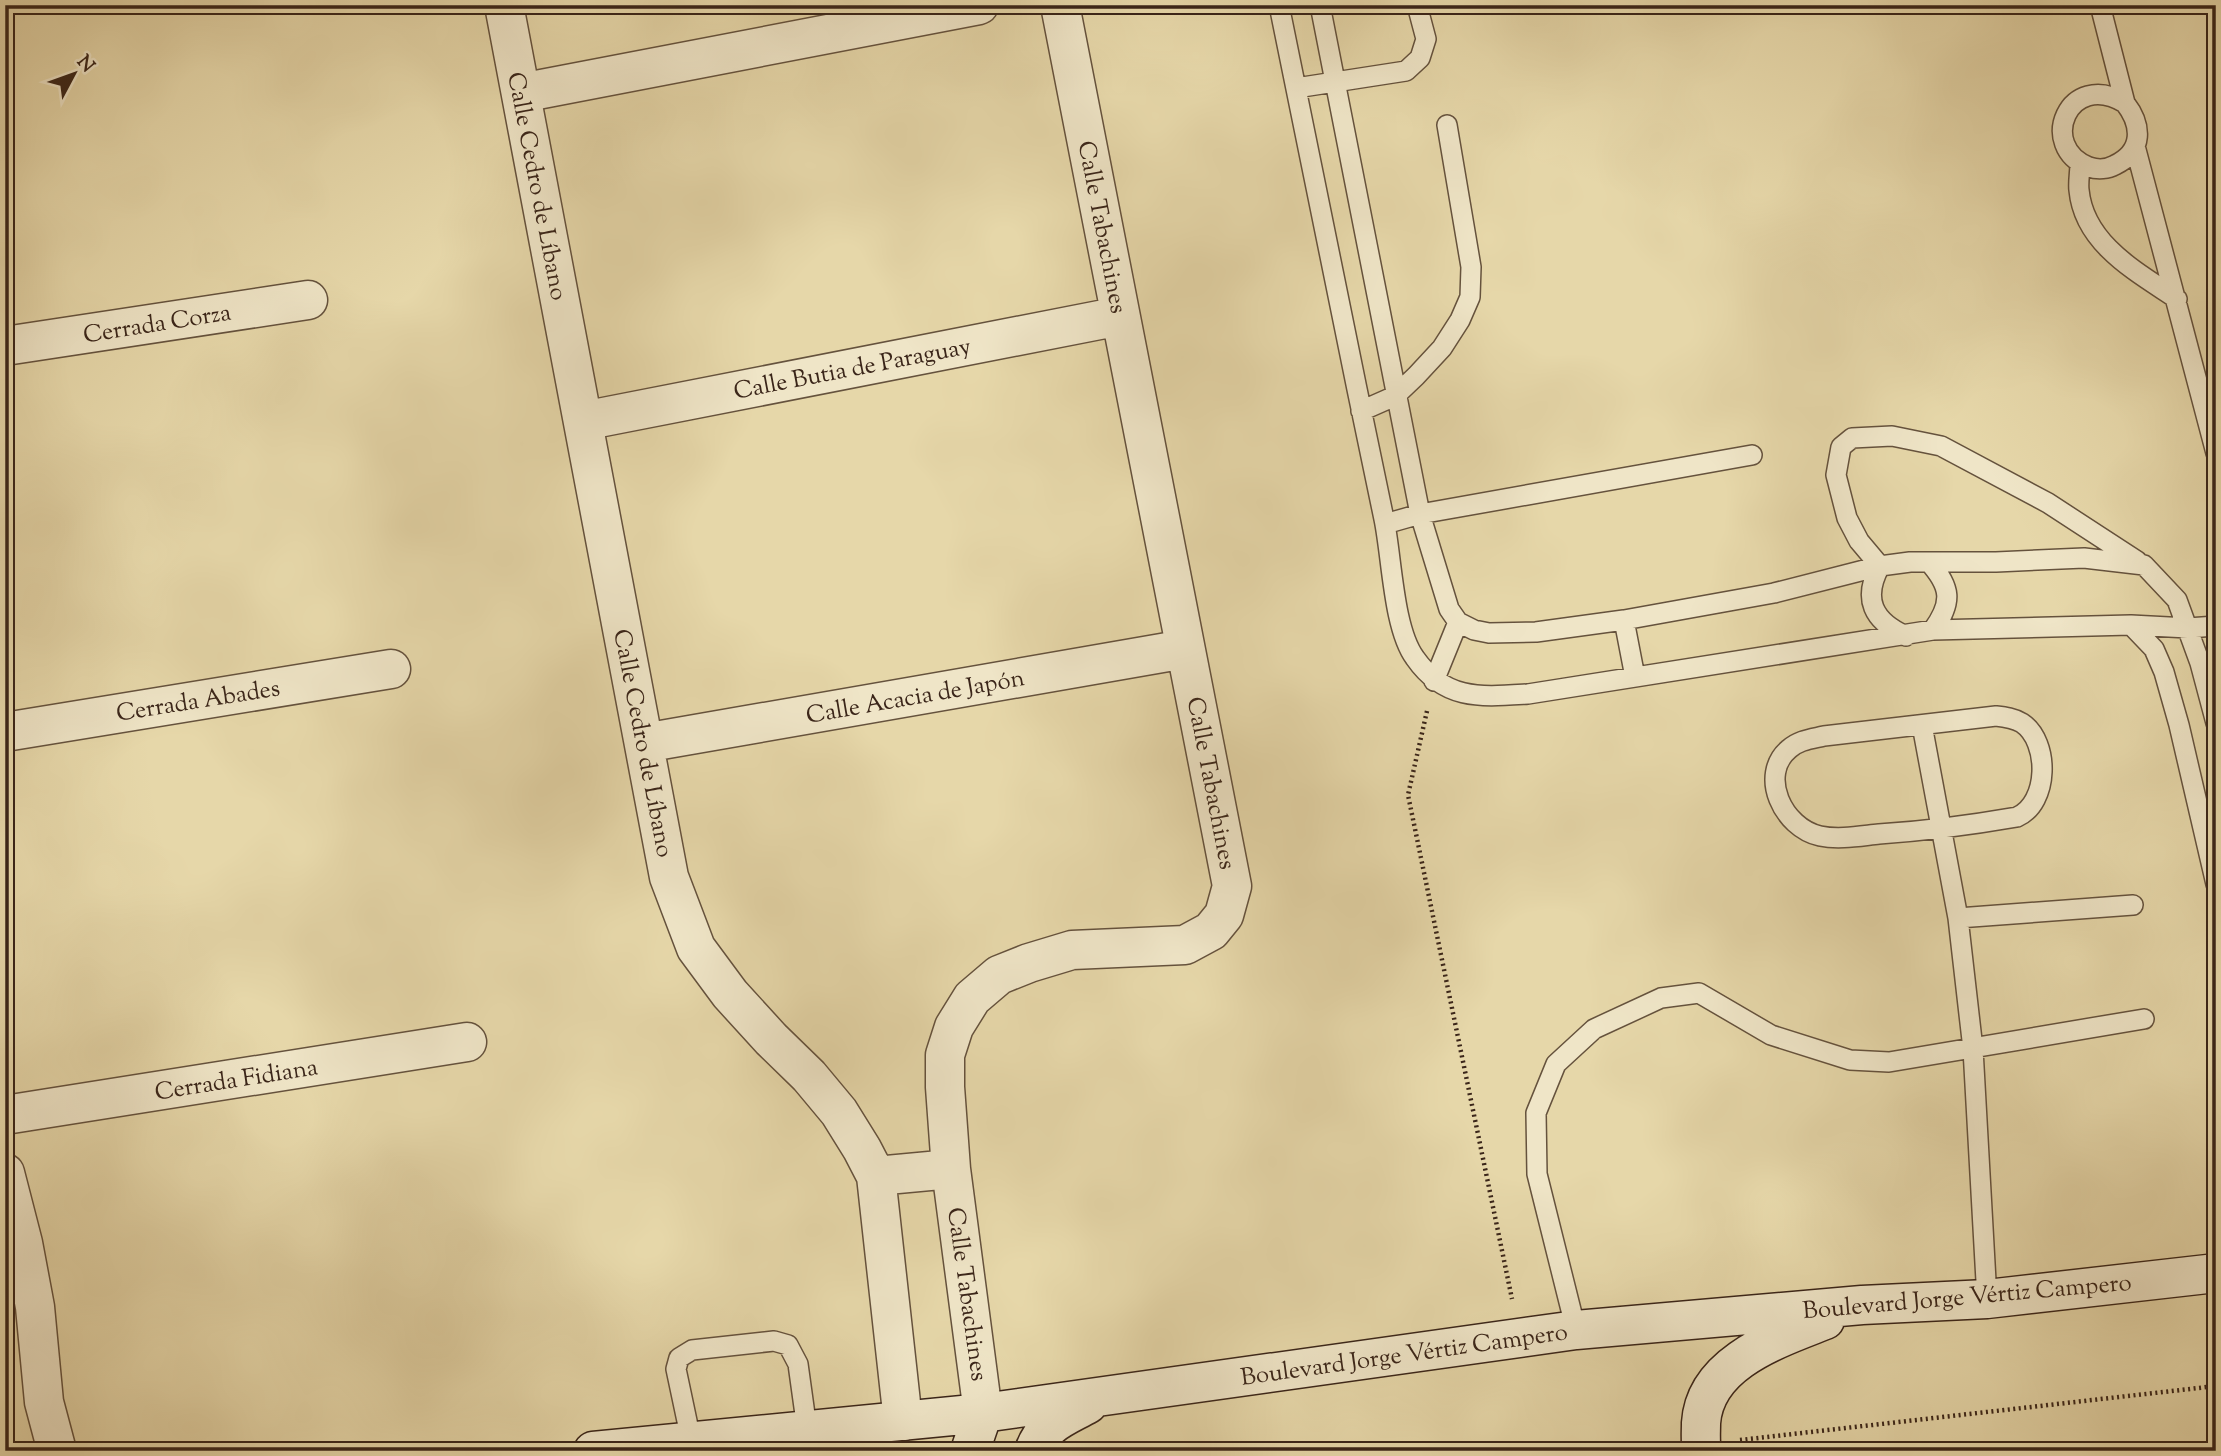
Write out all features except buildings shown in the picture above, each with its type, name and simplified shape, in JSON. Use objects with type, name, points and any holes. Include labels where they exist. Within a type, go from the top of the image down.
[{"type":"street","name":"Calle Cedro de Líbano","points":[[504,5],[669,877],[696,948],[730,994],[809,1076],[839,1112],[876,1176],[903,1421]]},
{"type":"street","points":[[521,93],[979,5]]},
{"type":"street","name":"Calle Tabachines","points":[[983,1413],[951,1170],[944,1087],[945,1055],[954,1027],[972,998],[999,975],[1029,963],[1072,950],[1185,945],[1211,932],[1224,915],[1232,886],[1060,5]]},
{"type":"street","name":"Cerrada Corza","points":[[5,346],[308,300]]},
{"type":"street","name":"Calle Butia de Paraguay","points":[[583,421],[1120,316]]},
{"type":"street","name":"Calle Acacia de Japón","points":[[644,743],[1185,649]]},
{"type":"street","name":"Cerrada Abades","points":[[5,732],[391,669]]},
{"type":"street","name":"Cerrada Fidiana","points":[[5,1115],[467,1042]]},
{"type":"street","points":[[876,1176],[951,1170]]},
{"type":"street","points":[[5,1172],[23,1243],[20,1309],[57,1451]]},
{"type":"street","name":"Boulevard Jorge Vértiz Campero","points":[[593,1451],[983,1413],[1576,1330],[1862,1305],[1987,1299],[2216,1273]]},
{"type":"street","points":[[1701,1448],[1702,1412],[1714,1386],[1738,1361],[1780,1338],[1862,1305]]},
{"type":"street","points":[[1034,1451],[1039,1436],[1048,1426],[1102,1396]]},
{"type":"street","points":[[970,1451],[983,1413]]},
{"type":"lane","points":[[1279,5],[1385,524],[1402,630],[1413,657],[1434,681],[1462,694],[1486,697],[1528,694],[1933,630],[2131,625],[2189,628],[2216,626]]},
{"type":"lane","points":[[1320,5],[1420,514],[1442,590],[1449,609],[1458,622],[1474,630],[1507,634],[1624,620],[1774,593],[1880,566],[1928,562],[2084,558],[2144,565]]},
{"type":"lane","points":[[1296,88],[1406,71],[1420,58],[1426,39],[1417,5]]},
{"type":"lane","points":[[2100,5],[2125,103]]},
{"type":"lane","points":[[2096,93],[2112,95],[2125,103],[2134,115],[2138,130],[2135,146],[2126,159],[2112,167],[2096,169],[2080,163],[2069,153],[2063,139],[2063,123],[2070,108],[2081,98],[2096,93]]},
{"type":"lane","points":[[1361,411],[1395,396],[1442,348],[1460,320],[1470,297],[1471,267],[1447,125]]},
{"type":"lane","points":[[2135,146],[2216,453]]},
{"type":"lane","points":[[2080,163],[2078,189],[2090,228],[2103,244],[2177,299]]},
{"type":"lane","points":[[1880,566],[1858,541],[1847,518],[1836,475],[1841,447],[1852,438],[1892,436],[1941,446],[2048,503],[2144,565],[2177,600],[2189,628],[2216,723]]},
{"type":"lane","points":[[1385,524],[1420,514],[1752,455]]},
{"type":"lane","points":[[1928,562],[1939,574],[1947,594],[1947,607],[1933,630]]},
{"type":"lane","points":[[1880,566],[1871,587],[1874,608],[1886,625],[1906,635]]},
{"type":"lane","points":[[1624,620],[1635,677]]},
{"type":"lane","points":[[1434,681],[1458,622]]},
{"type":"lane","points":[[2131,625],[2154,649],[2164,672],[2216,884]]},
{"type":"lane","points":[[1996,716],[2010,717],[2024,724],[2034,738],[2042,774],[2034,805],[2017,817],[1941,829],[1845,837],[1818,836],[1801,827],[1789,816],[1777,797],[1774,773],[1780,758],[1799,742],[1824,736],[1922,725],[1996,716]]},
{"type":"lane","points":[[1922,725],[1958,918],[1972,1049],[1987,1299]]},
{"type":"lane","points":[[1958,918],[2133,905]]},
{"type":"lane","points":[[1576,1330],[1537,1174],[1536,1113],[1556,1064],[1594,1029],[1661,998],[1699,993],[1770,1035],[1850,1060],[1889,1062],[2144,1019]]},
{"type":"lane","points":[[691,1440],[676,1369],[679,1358],[692,1350],[774,1341],[788,1345],[798,1364],[807,1429]]},
{"type":"path","points":[[1434,681],[1408,795],[1520,1337]]},
{"type":"path","points":[[1636,1451],[1701,1448],[2216,1386]]}]
